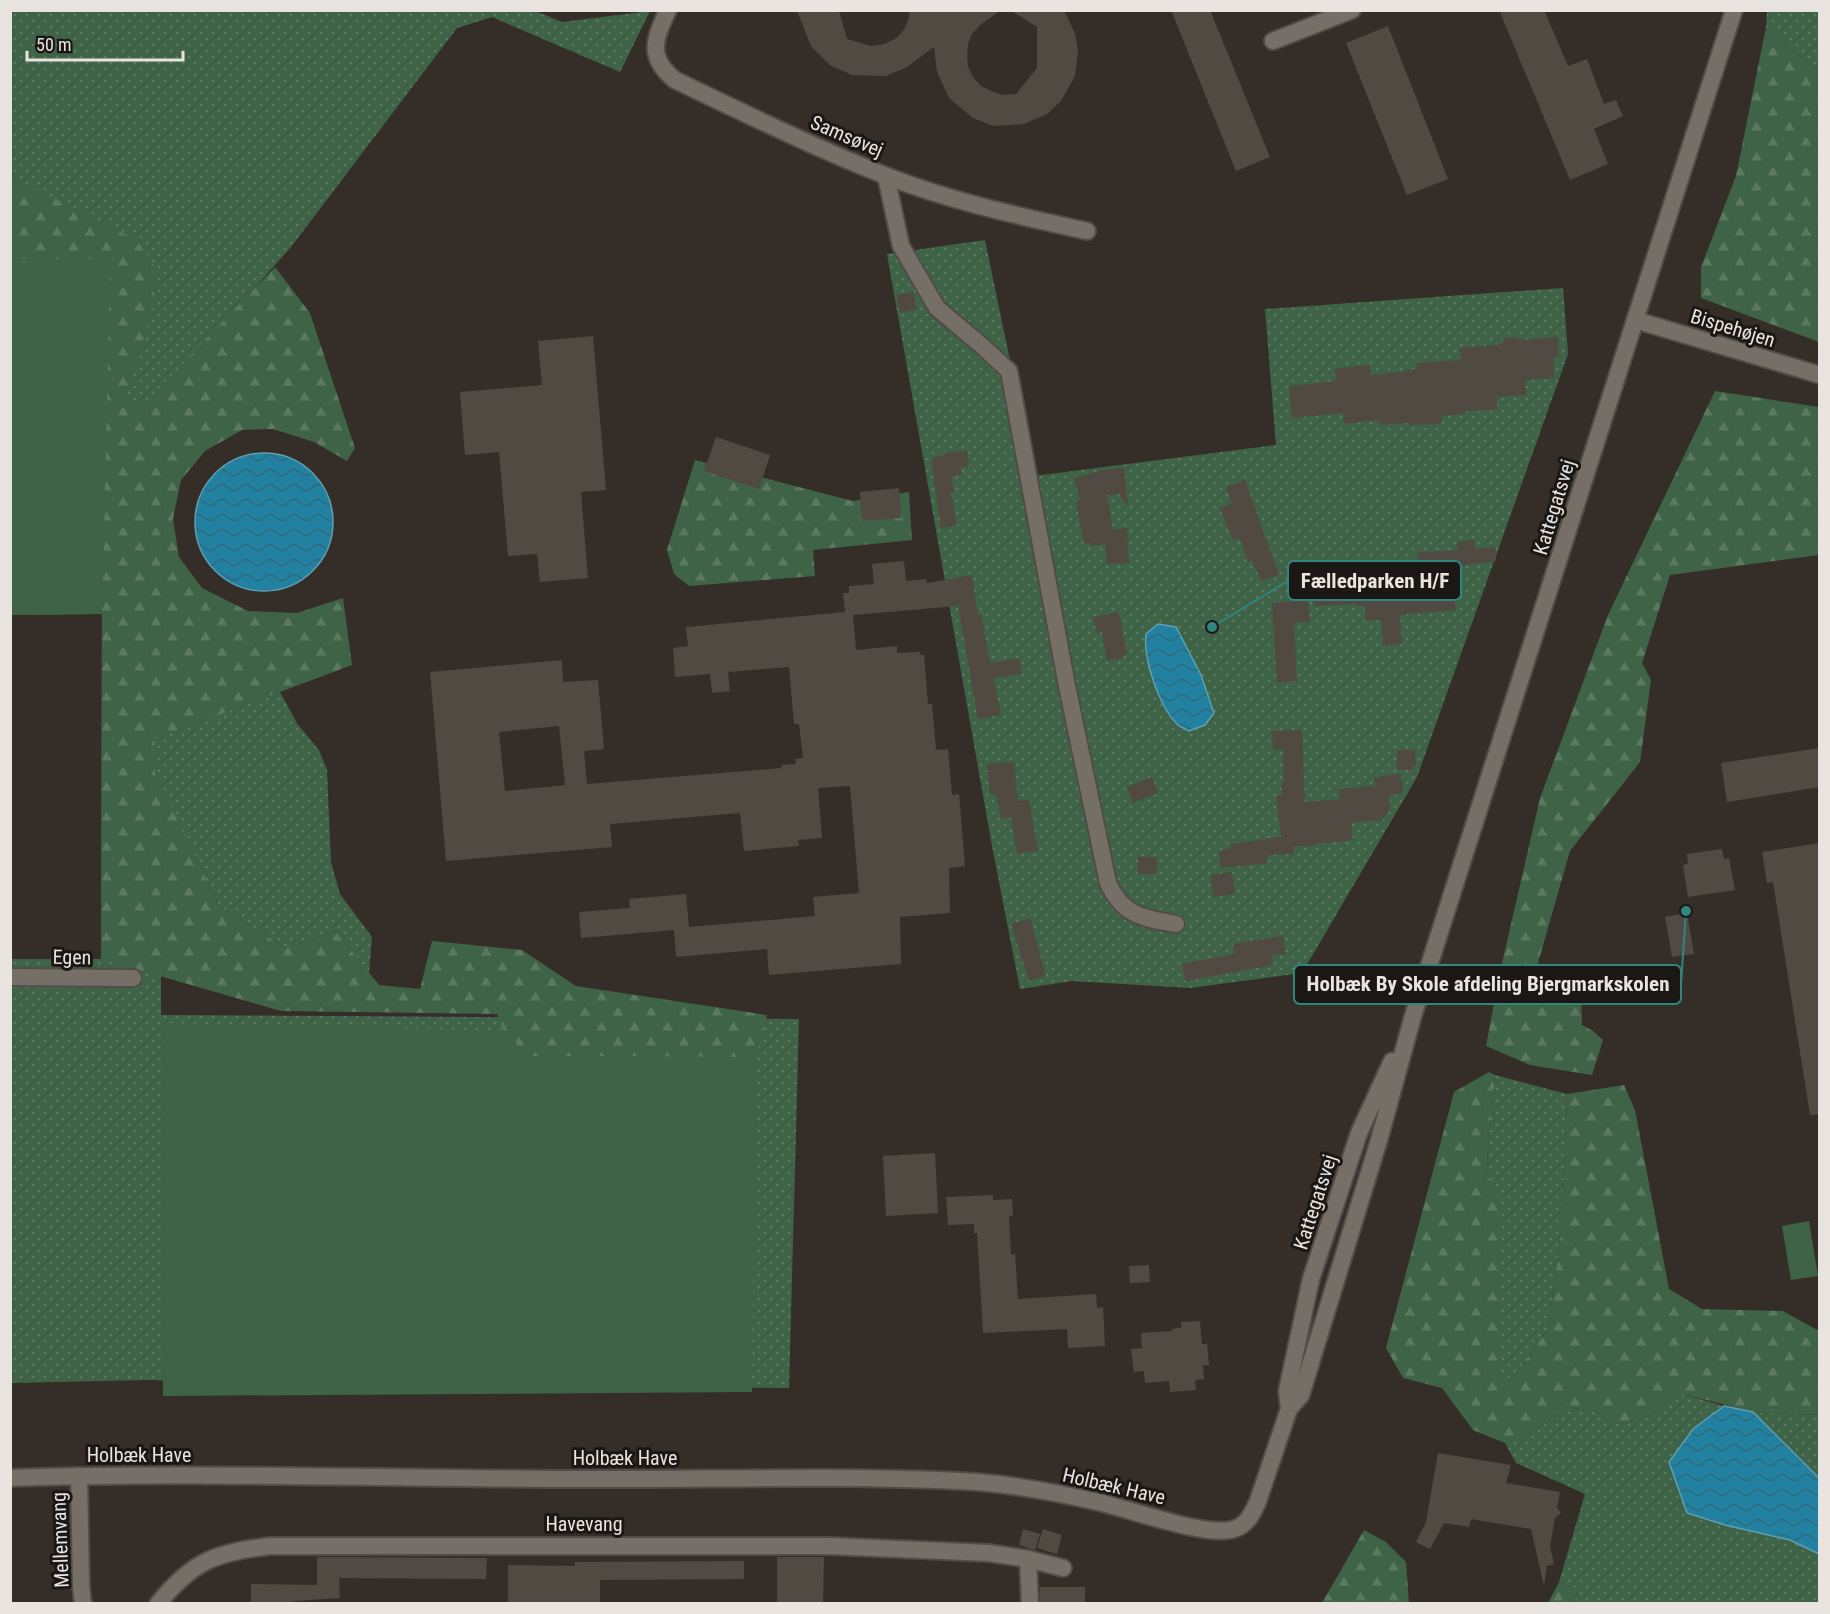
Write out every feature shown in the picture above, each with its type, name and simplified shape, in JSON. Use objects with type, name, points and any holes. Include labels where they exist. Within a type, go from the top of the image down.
[{"type":"street","name":"Samsøvej","points":[[668,10],[654,47],[656,57],[664,71],[675,81],[789,135],[886,176],[987,208],[1087,231]]},
{"type":"street","points":[[1273,41],[1352,10]]},
{"type":"street","name":"Kattegatsvej","points":[[1235,1529],[1244,1523],[1253,1512],[1289,1409],[1301,1395],[1379,1140],[1413,1016],[1734,10]]},
{"type":"street","points":[[886,176],[901,246],[937,308],[1009,371],[1066,681],[1108,883],[1117,900],[1138,917],[1176,924]]},
{"type":"street","name":"Bispehøjen","points":[[1635,320],[1820,375]]},
{"type":"street","name":"Egen","points":[[10,977],[133,978]]},
{"type":"street","name":"Kattegatsvej","points":[[1289,1409],[1287,1390],[1311,1279],[1359,1133],[1413,1016]]},
{"type":"street","name":"Holbæk Have","points":[[10,1478],[225,1475],[957,1481],[1074,1497],[1209,1531],[1235,1529]]},
{"type":"street","name":"Mellemvang","points":[[79,1476],[83,1604]]},
{"type":"street","name":"Havevang","points":[[158,1604],[175,1582],[203,1561],[238,1550],[270,1546],[829,1546],[989,1553],[1028,1559],[1063,1568]]},
{"type":"street","points":[[1028,1559],[1030,1604]]},
{"type":"green space","points":[[533,10],[562,22],[650,11],[620,72],[492,17],[457,28],[291,247],[252,291],[160,405],[161,736],[280,692],[298,725],[319,750],[327,770],[331,862],[340,894],[372,937],[369,973],[335,931],[286,948],[219,906],[161,787],[161,1015],[799,1019],[789,1388],[147,1380],[11,1383],[11,959],[101,959],[102,614],[11,615],[11,182],[13,177],[11,176],[10,11]]},
{"type":"green space","points":[[1767,11],[1819,11],[1819,72],[1766,27]]},
{"type":"green space","points":[[1766,27],[1819,72],[1819,342],[1701,298],[1701,267],[1736,176]]},
{"type":"green space","points":[[10,176],[137,240],[154,266],[154,304],[125,401],[145,403],[275,267],[310,313],[355,448],[347,461],[314,442],[273,429],[242,430],[205,451],[181,480],[173,519],[179,557],[202,588],[248,611],[297,613],[343,598],[352,665],[154,739],[155,773],[219,906],[286,948],[335,931],[379,985],[420,989],[432,941],[522,950],[576,986],[767,1015],[756,1057],[527,1056],[504,1031],[497,1014],[281,1011],[101,959],[102,614],[110,260],[11,259]]},
{"type":"green space","points":[[985,240],[1034,476],[1276,445],[1265,309],[1563,288],[1568,354],[1417,777],[1302,973],[1190,988],[1072,981],[1020,989],[992,846],[887,254]]},
{"type":"green space","points":[[11,259],[110,259],[102,614],[11,615]]},
{"type":"green space","points":[[1715,391],[1819,407],[1819,555],[1670,575],[1642,663],[1651,680],[1640,762],[1570,851],[1536,970],[1581,988],[1582,1025],[1603,1040],[1592,1075],[1530,1065],[1486,1046],[1500,972],[1540,798],[1608,615]]},
{"type":"green space","points":[[695,460],[853,501],[909,492],[912,540],[813,550],[815,576],[689,586],[674,574],[667,550]]},
{"type":"green space","points":[[164,1023],[504,1031],[527,1056],[756,1057],[752,1392],[163,1396]]},
{"type":"green space","points":[[1489,1072],[1495,1075],[1486,1173],[1502,1207],[1499,1382],[1515,1375],[1548,1329],[1562,1226],[1567,1094],[1624,1085],[1635,1110],[1669,1289],[1702,1309],[1783,1311],[1819,1331],[1819,1415],[1753,1412],[1683,1394],[1673,1396],[1653,1415],[1616,1424],[1595,1411],[1565,1407],[1524,1438],[1505,1443],[1473,1430],[1442,1388],[1403,1378],[1386,1348],[1454,1092]]},
{"type":"green space","points":[[1495,1075],[1567,1094],[1562,1226],[1548,1329],[1515,1375],[1499,1383],[1486,1173]]},
{"type":"green space","points":[[1809,1221],[1818,1276],[1791,1280],[1782,1226]]},
{"type":"green space","points":[[1683,1394],[1724,1406],[1693,1429],[1687,1513],[1725,1525],[1790,1540],[1819,1554],[1819,1603],[1574,1603],[1578,1589],[1559,1582],[1585,1494],[1516,1463],[1505,1443],[1537,1429],[1565,1407],[1595,1411],[1616,1424],[1653,1415],[1673,1396]]},
{"type":"green space","points":[[1753,1412],[1819,1415],[1819,1495]]},
{"type":"green space","points":[[1364,1530],[1386,1542],[1406,1562],[1409,1603],[1322,1603]]},
{"type":"green space","points":[[1559,1582],[1578,1589],[1574,1603],[1548,1603]]},
{"type":"water","points":[[264,453],[290,458],[313,473],[328,496],[333,522],[328,548],[313,571],[290,586],[264,591],[238,586],[215,571],[200,548],[195,522],[200,496],[215,473],[238,458]]},
{"type":"water","points":[[1158,624],[1176,627],[1201,675],[1214,713],[1205,725],[1189,731],[1177,724],[1170,716],[1158,694],[1150,669],[1146,634]]},
{"type":"water","points":[[1724,1406],[1753,1412],[1819,1478],[1819,1554],[1790,1540],[1725,1525],[1687,1513],[1669,1462],[1693,1429]]},
{"type":"building","points":[[910,10],[1001,10],[980,25],[972,34],[967,56],[968,67],[981,86],[1002,95],[1016,94],[1037,68],[1037,27],[1010,10],[1064,10],[1075,34],[1078,51],[1075,76],[1061,101],[1047,114],[1024,124],[994,126],[973,118],[949,98],[937,72],[934,47],[907,67],[886,76],[852,75],[830,65],[811,46],[797,11],[839,11],[847,39],[871,46],[895,39],[903,31]]},
{"type":"building","points":[[1171,10],[1210,10],[1270,157],[1236,171]]},
{"type":"building","points":[[1499,10],[1544,10],[1568,66],[1587,59],[1604,104],[1616,100],[1623,116],[1594,129],[1608,164],[1570,180]]},
{"type":"building","points":[[1388,26],[1448,179],[1407,195],[1346,43]]},
{"type":"building","points":[[913,292],[917,309],[900,313],[896,295]]},
{"type":"building","points":[[593,336],[606,490],[581,492],[588,578],[540,582],[537,554],[508,556],[499,452],[465,455],[460,392],[542,385],[538,341]]},
{"type":"building","points":[[1519,337],[1519,340],[1558,337],[1559,357],[1553,358],[1554,378],[1525,380],[1526,395],[1497,397],[1497,410],[1465,411],[1465,414],[1442,416],[1441,424],[1379,425],[1379,420],[1344,424],[1343,413],[1292,418],[1289,386],[1336,381],[1334,369],[1370,365],[1371,375],[1404,372],[1403,370],[1417,369],[1416,363],[1461,360],[1459,348],[1503,344],[1503,338]]},
{"type":"building","points":[[716,437],[770,455],[759,489],[704,471]]},
{"type":"building","points":[[967,450],[969,466],[961,467],[962,475],[952,476],[954,493],[951,493],[957,525],[941,528],[931,460],[944,453]]},
{"type":"building","points":[[1124,468],[1128,507],[1119,494],[1107,495],[1113,530],[1127,528],[1129,563],[1107,564],[1105,544],[1091,546],[1091,543],[1084,544],[1076,501],[1080,500],[1074,478],[1103,470]]},
{"type":"building","points":[[1245,480],[1279,575],[1261,581],[1252,560],[1248,562],[1240,538],[1233,540],[1220,508],[1232,504],[1226,487]]},
{"type":"building","points":[[899,488],[901,518],[862,521],[860,492]]},
{"type":"building","points":[[1474,540],[1475,549],[1495,547],[1496,561],[1457,566],[1459,601],[1455,601],[1456,610],[1400,615],[1402,644],[1383,646],[1381,620],[1365,621],[1365,606],[1355,606],[1355,604],[1314,606],[1311,571],[1351,568],[1351,563],[1368,561],[1368,567],[1418,560],[1417,553],[1457,550],[1457,542]]},
{"type":"building","points":[[904,561],[906,581],[926,579],[927,583],[972,575],[978,615],[981,614],[990,663],[1019,658],[1022,674],[994,678],[1001,715],[978,719],[958,606],[853,615],[856,650],[897,646],[897,653],[920,652],[920,655],[924,655],[928,704],[932,704],[936,750],[948,749],[952,795],[959,794],[965,866],[949,868],[950,913],[900,917],[901,964],[769,975],[767,949],[676,957],[674,930],[581,938],[579,912],[630,908],[629,899],[686,894],[689,927],[815,916],[813,897],[859,893],[850,786],[818,788],[822,838],[798,840],[799,846],[744,851],[740,813],[610,824],[612,847],[446,861],[430,672],[562,660],[563,682],[598,680],[604,749],[584,751],[587,784],[782,768],[781,765],[796,764],[795,759],[803,758],[799,724],[794,724],[789,667],[728,672],[730,691],[712,693],[710,674],[675,677],[673,648],[688,646],[686,627],[845,612],[843,593],[849,593],[849,586],[874,584],[872,564]],"holes":[[[559,726],[565,785],[505,791],[499,732]]]},
{"type":"building","points":[[1308,600],[1310,622],[1294,623],[1297,681],[1277,683],[1272,603]]},
{"type":"building","points":[[1119,612],[1127,654],[1123,655],[1123,658],[1107,661],[1102,632],[1097,633],[1093,617]]},
{"type":"building","points":[[1302,730],[1305,802],[1340,799],[1339,789],[1375,786],[1374,777],[1401,774],[1403,793],[1389,796],[1390,810],[1382,820],[1351,823],[1353,840],[1315,844],[1315,846],[1294,846],[1294,854],[1267,855],[1268,863],[1221,868],[1219,851],[1230,849],[1231,844],[1281,837],[1276,796],[1282,795],[1281,782],[1284,782],[1283,749],[1273,750],[1272,731]]},
{"type":"building","points":[[1820,748],[1820,787],[1727,802],[1721,763]]},
{"type":"building","points":[[1397,750],[1415,750],[1416,766],[1413,766],[1413,770],[1397,770]]},
{"type":"building","points":[[1014,762],[1018,801],[1029,799],[1038,851],[1017,854],[1011,817],[1001,819],[996,794],[990,794],[987,764]]},
{"type":"building","points":[[1152,777],[1158,793],[1133,803],[1127,787]]},
{"type":"building","points":[[1820,843],[1820,1114],[1810,1115],[1773,882],[1767,883],[1762,852]]},
{"type":"building","points":[[1722,849],[1724,859],[1729,858],[1735,890],[1688,897],[1683,865],[1688,864],[1687,854]]},
{"type":"building","points":[[1138,857],[1157,857],[1156,874],[1138,874]]},
{"type":"building","points":[[1232,872],[1235,894],[1213,897],[1211,875]]},
{"type":"building","points":[[1687,913],[1694,954],[1672,957],[1665,917]]},
{"type":"building","points":[[1030,918],[1046,976],[1029,981],[1011,924]]},
{"type":"building","points":[[1283,936],[1286,954],[1272,955],[1273,965],[1185,981],[1182,964],[1234,954],[1233,944]]},
{"type":"building","points":[[935,1153],[938,1213],[886,1216],[883,1156]]},
{"type":"building","points":[[993,1195],[993,1200],[1012,1199],[1013,1216],[1009,1216],[1011,1255],[1015,1254],[1018,1299],[1096,1294],[1097,1308],[1103,1307],[1105,1346],[1068,1348],[1067,1329],[983,1333],[977,1233],[974,1233],[974,1224],[948,1225],[946,1197]]},
{"type":"building","points":[[1149,1265],[1150,1282],[1130,1283],[1129,1266]]},
{"type":"building","points":[[1200,1321],[1202,1344],[1207,1344],[1209,1365],[1203,1365],[1204,1379],[1195,1380],[1196,1390],[1170,1392],[1169,1381],[1145,1383],[1144,1371],[1134,1372],[1131,1349],[1142,1348],[1141,1333],[1172,1331],[1171,1329],[1181,1328],[1181,1322]]},
{"type":"building","points":[[1438,1453],[1511,1465],[1506,1483],[1560,1492],[1557,1507],[1561,1513],[1555,1518],[1550,1547],[1554,1564],[1547,1566],[1544,1586],[1531,1529],[1471,1519],[1469,1527],[1444,1523],[1430,1549],[1416,1542],[1426,1522]]},
{"type":"building","points":[[1023,1529],[1040,1534],[1035,1550],[1019,1545]]},
{"type":"building","points":[[1043,1529],[1062,1535],[1057,1554],[1037,1548]]},
{"type":"building","points":[[317,1557],[487,1558],[486,1579],[339,1578],[340,1598],[293,1601],[293,1604],[251,1604],[251,1584],[317,1585]]},
{"type":"building","points":[[777,1557],[824,1557],[823,1604],[777,1604]]},
{"type":"building","points":[[744,1561],[744,1579],[600,1580],[600,1604],[508,1604],[508,1565],[575,1566],[575,1562]]},
{"type":"building","points":[[1040,1587],[1085,1587],[1085,1604],[1040,1604]]},
{"type":"place","name":"Fælledparken H/F","points":[[1212,627]]},
{"type":"place","name":"Holbæk By Skole afdeling Bjergmarkskolen","points":[[1686,911]]}]
